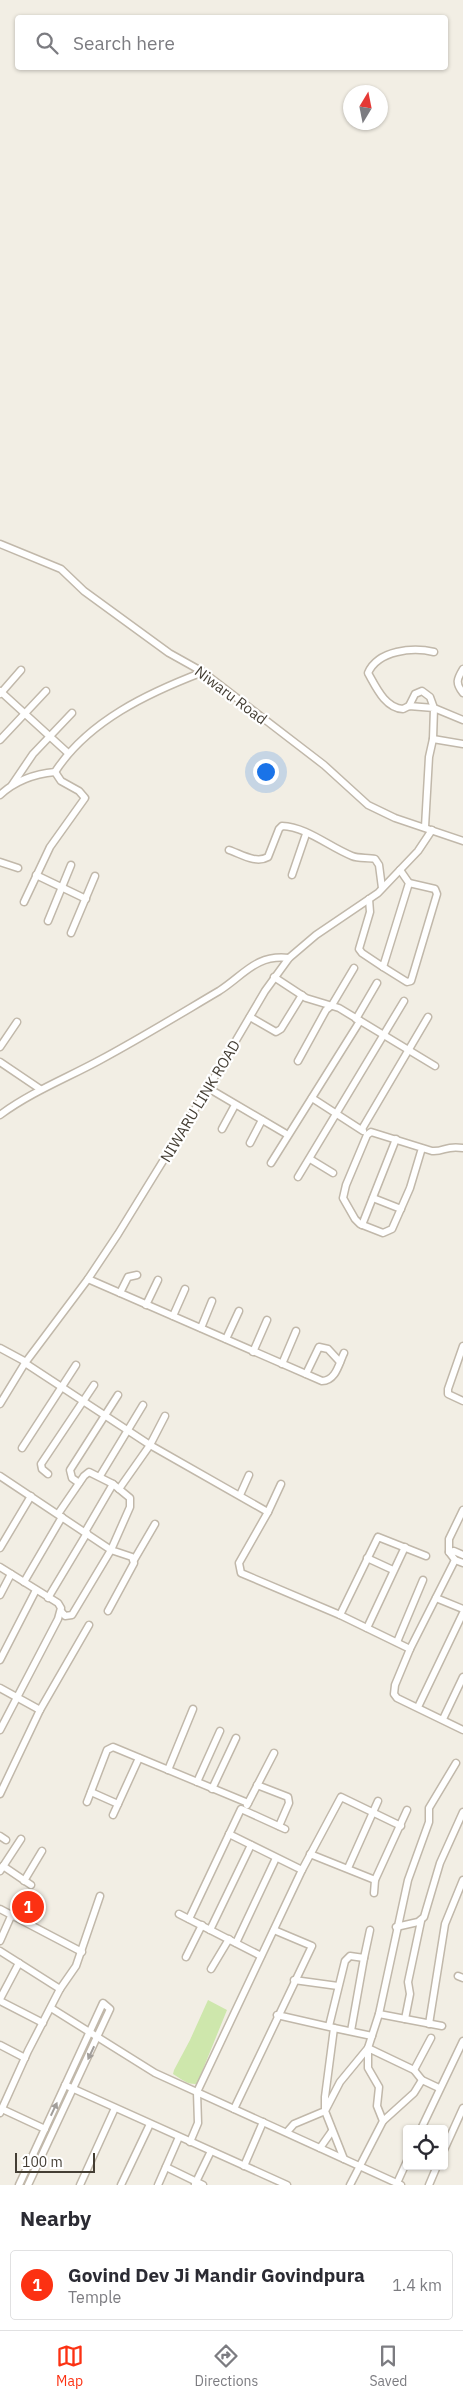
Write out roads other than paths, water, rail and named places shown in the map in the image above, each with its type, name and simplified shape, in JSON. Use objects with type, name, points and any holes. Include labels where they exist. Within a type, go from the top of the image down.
[{"type":"street","name":"Niwaru Road","points":[[0,544],[61,568],[84,591],[169,653],[204,672],[324,765],[368,805],[395,818],[425,826],[463,841]]},
{"type":"street","points":[[434,652],[418,649],[396,652],[386,656],[369,669],[368,673],[379,691],[393,707],[403,709],[409,706],[434,708],[463,720]]},
{"type":"street","points":[[463,669],[457,680],[457,685],[463,692]]},
{"type":"street","points":[[21,670],[0,692],[68,753]]},
{"type":"street","points":[[0,795],[11,786],[31,776],[55,772],[68,753],[93,728],[162,689],[204,672]]},
{"type":"street","points":[[0,740],[46,691]]},
{"type":"street","points":[[409,706],[415,694],[422,691],[430,697],[434,708],[425,826]]},
{"type":"street","points":[[11,786],[32,754],[72,713]]},
{"type":"street","points":[[433,739],[463,744]]},
{"type":"street","points":[[24,902],[50,847],[85,798],[79,791],[61,781],[55,772]]},
{"type":"street","points":[[229,850],[261,860],[268,856],[282,826],[291,827],[336,846],[350,855],[375,859],[379,865],[382,888]]},
{"type":"street","name":"NIWARU LINK ROAD","points":[[0,1403],[26,1362],[88,1279],[288,958],[316,935],[382,888],[418,851],[432,830]]},
{"type":"street","points":[[292,875],[306,834]]},
{"type":"street","points":[[0,862],[18,868]]},
{"type":"street","points":[[48,921],[71,865]]},
{"type":"street","points":[[369,898],[370,912],[359,949],[407,982],[411,981],[437,894],[435,889],[409,883],[400,870]]},
{"type":"street","points":[[36,875],[86,898]]},
{"type":"street","points":[[71,933],[95,876]]},
{"type":"street","points":[[384,967],[409,883]]},
{"type":"street","points":[[0,1115],[40,1089],[100,1060],[156,1029],[226,987],[260,960],[275,956],[288,958]]},
{"type":"street","points":[[298,1061],[326,1010],[332,1005],[354,968]]},
{"type":"street","points":[[274,978],[302,995],[332,1005],[434,1066]]},
{"type":"street","points":[[271,1163],[358,1020],[377,983]]},
{"type":"street","points":[[250,1017],[273,1031],[279,1030],[302,995]]},
{"type":"street","points":[[298,1177],[404,1001]]},
{"type":"street","points":[[362,1129],[428,1017]]},
{"type":"street","points":[[0,1047],[17,1022]]},
{"type":"street","points":[[0,1062],[40,1089]]},
{"type":"street","points":[[208,1088],[288,1135]]},
{"type":"street","points":[[312,1098],[362,1129],[367,1135]]},
{"type":"street","points":[[222,1129],[235,1105]]},
{"type":"street","points":[[250,1143],[262,1120]]},
{"type":"street","points":[[422,1148],[396,1222],[388,1232],[383,1233],[362,1225],[355,1219],[343,1198],[367,1135],[374,1132],[422,1148],[438,1151],[448,1147],[463,1148]]},
{"type":"street","points":[[362,1225],[396,1139]]},
{"type":"street","points":[[310,1159],[333,1173]]},
{"type":"street","points":[[373,1198],[401,1209]]},
{"type":"street","points":[[120,1293],[128,1277],[137,1275]]},
{"type":"street","points":[[88,1279],[322,1381],[330,1380],[344,1353]]},
{"type":"street","points":[[146,1305],[158,1280]]},
{"type":"street","points":[[173,1316],[185,1289]]},
{"type":"street","points":[[201,1328],[212,1301]]},
{"type":"street","points":[[226,1339],[239,1311]]},
{"type":"street","points":[[254,1352],[267,1320]]},
{"type":"street","points":[[282,1364],[296,1331]]},
{"type":"street","points":[[463,1346],[448,1389],[448,1394],[463,1401]]},
{"type":"street","points":[[306,1374],[319,1347],[328,1348],[340,1362]]},
{"type":"street","points":[[0,1348],[26,1362],[150,1445],[268,1512]]},
{"type":"street","points":[[22,1448],[76,1365]]},
{"type":"street","points":[[48,1474],[42,1469],[41,1464],[94,1385]]},
{"type":"street","points":[[79,1483],[72,1478],[70,1470],[106,1417],[118,1395]]},
{"type":"street","points":[[100,1476],[143,1405]]},
{"type":"street","points":[[119,1490],[150,1445],[165,1416]]},
{"type":"street","points":[[24,1582],[79,1483],[89,1472],[100,1476],[130,1497],[130,1507],[111,1550],[72,1615],[65,1616],[61,1612]]},
{"type":"street","points":[[240,1495],[249,1475]]},
{"type":"street","points":[[0,1476],[111,1550],[134,1560]]},
{"type":"street","points":[[48,1598],[113,1484]]},
{"type":"street","points":[[281,1484],[240,1563],[242,1573],[340,1615],[410,1649]]},
{"type":"street","points":[[0,1548],[31,1496]]},
{"type":"street","points":[[463,1510],[449,1539],[449,1553],[455,1560],[463,1564]]},
{"type":"street","points":[[108,1611],[155,1524]]},
{"type":"street","points":[[340,1615],[378,1537],[426,1556]]},
{"type":"street","points":[[367,1628],[405,1547]]},
{"type":"street","points":[[449,1553],[463,1555]]},
{"type":"street","points":[[367,1558],[393,1570]]},
{"type":"street","points":[[455,1560],[410,1649],[395,1685],[394,1694],[397,1698],[463,1730]]},
{"type":"street","points":[[0,1567],[61,1605],[61,1612],[0,1730]]},
{"type":"street","points":[[0,1595],[11,1574]]},
{"type":"street","points":[[396,1642],[423,1580]]},
{"type":"street","points":[[0,1660],[36,1590]]},
{"type":"street","points":[[418,1707],[463,1611],[436,1598]]},
{"type":"street","points":[[1,1791],[40,1710],[89,1625]]},
{"type":"street","points":[[443,1719],[463,1677]]},
{"type":"street","points":[[0,1688],[40,1710]]},
{"type":"street","points":[[168,1770],[193,1709]]},
{"type":"street","points":[[197,1782],[220,1731]]},
{"type":"street","points":[[212,1789],[236,1738]]},
{"type":"street","points":[[87,1802],[108,1748],[113,1747],[248,1803]]},
{"type":"street","points":[[245,1811],[274,1753]]},
{"type":"street","points":[[113,1815],[138,1758]]},
{"type":"street","points":[[383,2121],[377,2106],[379,2087],[368,2068],[368,2048],[378,2014],[408,1880],[429,1822],[429,1808],[456,1763]]},
{"type":"street","points":[[189,1919],[241,1809],[282,1828],[289,1803],[288,1797],[257,1786]]},
{"type":"street","points":[[91,1792],[118,1804]]},
{"type":"street","points":[[190,2142],[198,2123],[197,2092],[302,1870],[341,1797],[401,1826]]},
{"type":"street","points":[[348,1868],[378,1801]]},
{"type":"street","points":[[374,1893],[376,1880],[407,1810]]},
{"type":"street","points":[[405,2019],[410,1994],[408,1982],[421,1920],[425,1913],[440,1863],[463,1812]]},
{"type":"street","points":[[229,1834],[302,1870]]},
{"type":"street","points":[[21,1839],[1,1869],[31,1885]]},
{"type":"street","points":[[210,1930],[251,1845]]},
{"type":"street","points":[[24,1881],[42,1852]]},
{"type":"street","points":[[310,1854],[376,1880]]},
{"type":"street","points":[[211,1969],[232,1941],[276,1858]]},
{"type":"street","points":[[429,2024],[445,1924],[461,1890],[463,1880]]},
{"type":"street","points":[[45,2129],[1,2111],[42,2022],[82,1952],[88,1928],[100,1896]]},
{"type":"street","points":[[0,1909],[82,1952]]},
{"type":"street","points":[[0,1941],[12,1914]]},
{"type":"street","points":[[180,1914],[261,1956]]},
{"type":"street","points":[[396,1927],[421,1920]]},
{"type":"street","points":[[186,1957],[202,1926]]},
{"type":"street","points":[[234,2109],[277,2015],[312,1946],[274,1930]]},
{"type":"street","points":[[351,2031],[370,1930]]},
{"type":"street","points":[[0,1951],[60,1989]]},
{"type":"street","points":[[344,2159],[326,2111],[325,2097],[331,2027],[338,1986],[347,1958],[354,1956],[364,1958]]},
{"type":"street","points":[[19,1963],[0,2000],[42,2022]]},
{"type":"street","points":[[294,1980],[338,1986]]},
{"type":"street","points":[[19,2185],[102,2003],[110,2008],[28,2185]]},
{"type":"street","points":[[50,2008],[155,2073],[287,2132],[396,2184],[403,2169]]},
{"type":"street","points":[[378,2014],[442,2026]]},
{"type":"street","points":[[277,2015],[372,2036]]},
{"type":"street","points":[[414,2070],[431,2038]]},
{"type":"street","points":[[423,2125],[439,2088],[462,2044]]},
{"type":"street","points":[[0,2046],[25,2058]]},
{"type":"street","points":[[287,2132],[294,2124],[326,2111],[340,2082],[368,2048]]},
{"type":"street","points":[[368,2048],[414,2070],[422,2080],[439,2088]]},
{"type":"street","points":[[350,2185],[383,2121],[414,2092],[422,2080]]},
{"type":"street","points":[[65,2085],[244,2166],[277,2183],[287,2185]]},
{"type":"street","points":[[83,2184],[115,2108]]},
{"type":"street","points":[[448,2142],[463,2108]]},
{"type":"street","points":[[244,2166],[263,2122]]},
{"type":"street","points":[[122,2185],[150,2124]]},
{"type":"street","points":[[320,2148],[332,2131]]},
{"type":"street","points":[[158,2185],[179,2137]]},
{"type":"street","points":[[196,2183],[211,2151]]},
{"type":"street","points":[[166,2167],[196,2183],[204,2185]]},
{"type":"street","points":[[429,2185],[435,2170]]},
{"type":"place","name":"Govind Dev Ji Mandir Govindpura","points":[[28,1907]]}]
